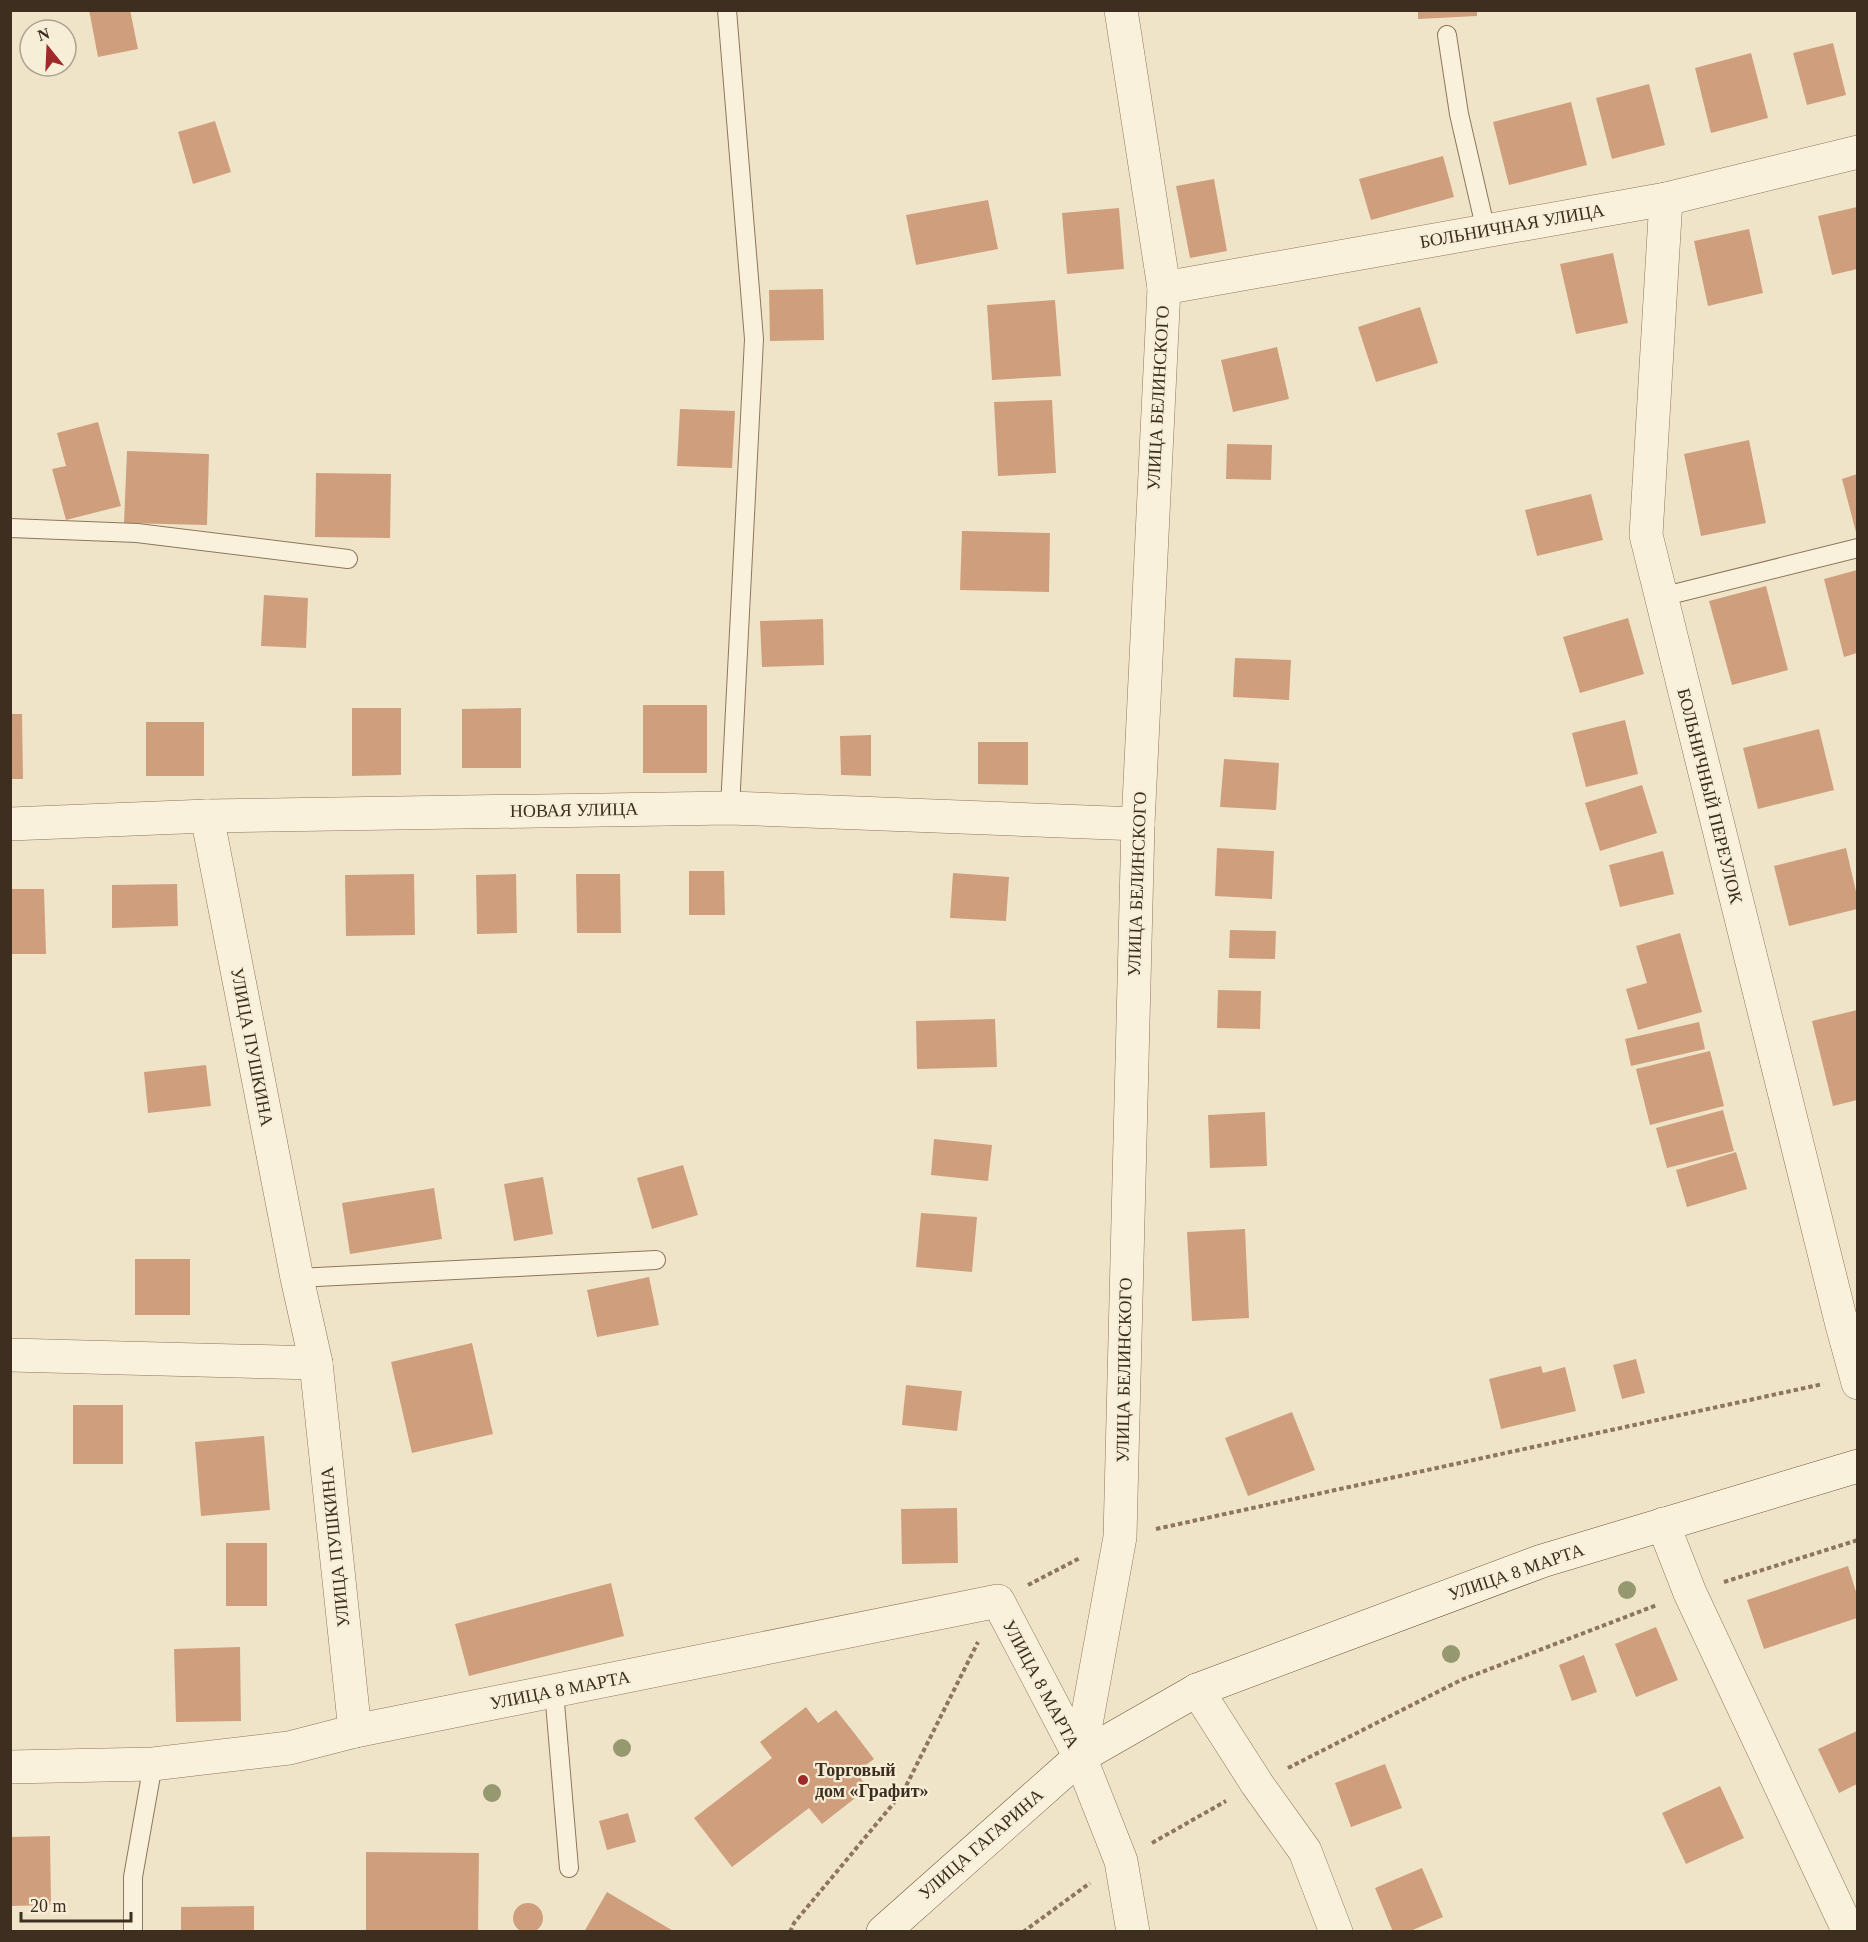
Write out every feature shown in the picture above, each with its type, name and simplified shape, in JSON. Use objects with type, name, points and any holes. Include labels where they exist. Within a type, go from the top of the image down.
[{"type":"street","name":"УЛИЦА БЕЛИНСКОГО","points":[[1080,1757],[1120,1537],[1138,824],[1164,288],[1120,10]]},
{"type":"street","name":"БОЛЬНИЧНАЯ УЛИЦА","points":[[1164,288],[1666,199],[1857,152]]},
{"type":"street","name":"БОЛЬНИЧНЫЙ ПЕРЕУЛОК","points":[[1666,199],[1646,535],[1857,1380]]},
{"type":"street","name":"НОВАЯ УЛИЦА","points":[[10,824],[207,816],[730,808],[1138,824]]},
{"type":"street","name":"УЛИЦА ПУШКИНА","points":[[207,816],[297,1278],[316,1363],[355,1731]]},
{"type":"street","points":[[10,1355],[316,1363]]},
{"type":"street","name":"УЛИЦА 8 МАРТА","points":[[10,1767],[153,1764],[289,1748],[355,1731],[998,1601],[1080,1757],[1197,1690],[1542,1561],[1857,1466]]},
{"type":"street","points":[[1663,1524],[1690,1593],[1849,1932]]},
{"type":"street","points":[[1197,1690],[1257,1784],[1305,1851],[1336,1932]]},
{"type":"street","points":[[1080,1757],[1121,1861],[1133,1932]]},
{"type":"street","name":"УЛИЦА ГАГАРИНА","points":[[883,1932],[1080,1757]]},
{"type":"lane","points":[[727,10],[754,339],[730,808]]},
{"type":"lane","points":[[1447,34],[1459,114],[1486,231]]},
{"type":"lane","points":[[10,528],[138,533],[348,560]]},
{"type":"lane","points":[[1661,597],[1857,548]]},
{"type":"lane","points":[[297,1278],[656,1260]]},
{"type":"lane","points":[[554,1691],[568,1868]]},
{"type":"lane","points":[[133,1932],[133,1877],[153,1764]]},
{"type":"path","points":[[790,1932],[794,1923],[903,1792],[998,1601],[1120,1537],[1857,1380]]},
{"type":"path","points":[[1023,1932],[1121,1861],[1257,1784],[1461,1680],[1690,1593],[1857,1540]]},
{"type":"building","points":[[89,10],[130,10],[138,49],[98,57]]},
{"type":"building","points":[[1418,10],[1477,10],[1477,16],[1418,19]]},
{"type":"building","points":[[1833,43],[1846,95],[1807,105],[1793,53]]},
{"type":"building","points":[[1751,53],[1768,118],[1711,133],[1695,68]]},
{"type":"building","points":[[1649,84],[1665,145],[1612,159],[1596,98]]},
{"type":"building","points":[[1571,102],[1587,165],[1509,185],[1493,122]]},
{"type":"building","points":[[215,121],[231,172],[193,184],[178,132]]},
{"type":"building","points":[[1443,156],[1454,197],[1371,220],[1359,179]]},
{"type":"building","points":[[1214,179],[1227,251],[1190,258],[1176,186]]},
{"type":"building","points":[[988,200],[998,249],[916,265],[906,215]]},
{"type":"building","points":[[1857,207],[1857,269],[1832,275],[1818,216]]},
{"type":"building","points":[[1119,208],[1124,269],[1067,274],[1062,213]]},
{"type":"building","points":[[1749,229],[1763,293],[1708,306],[1694,241]]},
{"type":"building","points":[[1613,253],[1628,323],[1576,334],[1560,264]]},
{"type":"building","points":[[823,289],[824,340],[770,341],[769,290]]},
{"type":"building","points":[[1055,300],[1061,376],[992,380],[987,305]]},
{"type":"building","points":[[1420,307],[1438,363],[1376,382],[1358,327]]},
{"type":"building","points":[[1277,347],[1289,399],[1233,412],[1221,360]]},
{"type":"building","points":[[1052,400],[1056,473],[998,476],[994,402]]},
{"type":"building","points":[[680,409],[735,411],[732,468],[677,466]]},
{"type":"building","points":[[98,422],[121,506],[66,520],[52,469],[66,466],[57,433]]},
{"type":"building","points":[[1749,440],[1766,523],[1701,536],[1684,454]]},
{"type":"building","points":[[1227,444],[1272,445],[1271,480],[1226,479]]},
{"type":"building","points":[[127,451],[209,454],[207,525],[124,523]]},
{"type":"building","points":[[316,473],[391,474],[390,538],[315,537]]},
{"type":"building","points":[[1857,474],[1857,536],[1842,479]]},
{"type":"building","points":[[1591,494],[1603,540],[1537,556],[1525,510]]},
{"type":"building","points":[[962,531],[1050,533],[1049,592],[960,590]]},
{"type":"building","points":[[1857,570],[1857,653],[1844,657],[1824,579]]},
{"type":"building","points":[[1766,586],[1788,670],[1732,685],[1709,601]]},
{"type":"building","points":[[264,595],[308,598],[306,648],[261,646]]},
{"type":"building","points":[[1628,618],[1644,674],[1580,693],[1563,637]]},
{"type":"building","points":[[823,619],[824,665],[762,667],[760,621]]},
{"type":"building","points":[[1235,658],[1291,660],[1289,700],[1233,697]]},
{"type":"building","points":[[643,705],[707,705],[707,773],[643,773]]},
{"type":"building","points":[[352,708],[401,708],[401,775],[352,776]]},
{"type":"building","points":[[521,708],[521,768],[462,768],[462,709]]},
{"type":"building","points":[[10,714],[22,714],[23,779],[10,779]]},
{"type":"building","points":[[1625,720],[1638,774],[1586,787],[1572,733]]},
{"type":"building","points":[[146,722],[204,722],[204,776],[146,776]]},
{"type":"building","points":[[1819,729],[1834,790],[1758,809],[1743,748]]},
{"type":"building","points":[[871,735],[871,776],[841,775],[840,736]]},
{"type":"building","points":[[978,742],[1028,742],[1028,785],[978,784]]},
{"type":"building","points":[[1224,759],[1279,763],[1276,810],[1220,807]]},
{"type":"building","points":[[1642,785],[1657,833],[1600,851],[1585,803]]},
{"type":"building","points":[[1217,848],[1274,851],[1272,899],[1215,896]]},
{"type":"building","points":[[1846,848],[1857,896],[1857,909],[1789,926],[1774,866]]},
{"type":"building","points":[[1663,851],[1674,894],[1620,907],[1609,865]]},
{"type":"building","points":[[689,871],[724,871],[725,915],[689,915]]},
{"type":"building","points":[[953,873],[1009,877],[1006,921],[950,918]]},
{"type":"building","points":[[414,874],[415,935],[346,936],[345,875]]},
{"type":"building","points":[[516,874],[517,933],[477,934],[476,875]]},
{"type":"building","points":[[576,874],[620,874],[621,933],[577,933]]},
{"type":"building","points":[[177,884],[178,926],[112,928],[112,885]]},
{"type":"building","points":[[10,889],[44,889],[46,954],[10,954]]},
{"type":"building","points":[[1230,930],[1276,931],[1275,959],[1229,958]]},
{"type":"building","points":[[1680,933],[1702,1012],[1638,1030],[1626,989],[1647,983],[1636,946]]},
{"type":"building","points":[[1218,990],[1261,991],[1260,1029],[1217,1028]]},
{"type":"building","points":[[1857,1010],[1857,1100],[1833,1106],[1812,1021]]},
{"type":"building","points":[[995,1019],[997,1067],[917,1069],[916,1021]]},
{"type":"building","points":[[1699,1022],[1705,1049],[1631,1066],[1625,1039]]},
{"type":"building","points":[[1710,1051],[1724,1106],[1650,1125],[1636,1069]]},
{"type":"building","points":[[206,1065],[211,1106],[148,1113],[144,1072]]},
{"type":"building","points":[[1723,1110],[1734,1151],[1667,1168],[1656,1128]]},
{"type":"building","points":[[1265,1112],[1267,1166],[1210,1168],[1208,1115]]},
{"type":"building","points":[[934,1139],[992,1145],[988,1181],[931,1175]]},
{"type":"building","points":[[1736,1152],[1747,1189],[1687,1207],[1676,1170]]},
{"type":"building","points":[[683,1165],[698,1215],[652,1229],[637,1178]]},
{"type":"building","points":[[543,1177],[553,1234],[514,1241],[504,1184]]},
{"type":"building","points":[[434,1188],[442,1239],[350,1254],[342,1203]]},
{"type":"building","points":[[921,1213],[977,1217],[972,1272],[916,1267]]},
{"type":"building","points":[[1245,1229],[1249,1318],[1192,1321],[1187,1232]]},
{"type":"building","points":[[135,1259],[190,1259],[190,1315],[135,1315]]},
{"type":"building","points":[[649,1277],[659,1325],[597,1337],[587,1290]]},
{"type":"building","points":[[472,1343],[493,1434],[412,1453],[391,1362]]},
{"type":"building","points":[[1636,1359],[1645,1393],[1622,1399],[1613,1365]]},
{"type":"building","points":[[1541,1366],[1543,1373],[1565,1367],[1576,1411],[1501,1429],[1489,1379]]},
{"type":"building","points":[[906,1385],[962,1391],[957,1431],[902,1425]]},
{"type":"building","points":[[73,1405],[123,1405],[123,1464],[73,1464]]},
{"type":"building","points":[[1292,1412],[1315,1470],[1248,1496],[1225,1438]]},
{"type":"building","points":[[264,1436],[270,1510],[201,1516],[195,1442]]},
{"type":"building","points":[[957,1508],[958,1563],[902,1564],[901,1509]]},
{"type":"building","points":[[226,1543],[267,1543],[267,1606],[226,1606]]},
{"type":"building","points":[[1848,1566],[1857,1595],[1857,1618],[1764,1649],[1747,1600]]},
{"type":"building","points":[[611,1583],[624,1636],[469,1676],[455,1624]]},
{"type":"building","points":[[1656,1627],[1678,1680],[1636,1697],[1615,1644]]},
{"type":"building","points":[[240,1647],[241,1721],[176,1722],[174,1649]]},
{"type":"building","points":[[1584,1655],[1597,1692],[1572,1701],[1559,1665]]},
{"type":"building","name":"Торговый дом «Графит»","points":[[806,1707],[818,1723],[836,1710],[855,1734],[874,1759],[856,1772],[868,1788],[822,1824],[809,1808],[732,1867],[694,1818],[772,1758],[760,1742]]},
{"type":"building","points":[[1857,1731],[1857,1784],[1839,1793],[1818,1749]]},
{"type":"building","points":[[1385,1764],[1402,1808],[1351,1827],[1335,1783]]},
{"type":"building","points":[[1720,1786],[1744,1838],[1686,1864],[1662,1813]]},
{"type":"building","points":[[628,1813],[636,1842],[607,1850],[599,1821]]},
{"type":"building","points":[[50,1836],[51,1905],[10,1906],[10,1837]]},
{"type":"building","points":[[366,1852],[479,1853],[478,1932],[366,1932]]},
{"type":"building","points":[[1422,1868],[1443,1917],[1408,1932],[1393,1932],[1375,1888]]},
{"type":"building","points":[[607,1892],[675,1932],[584,1932]]},
{"type":"building","points":[[528,1903],[534,1904],[542,1912],[542,1924],[534,1932],[528,1933],[522,1932],[514,1924],[513,1918],[514,1912],[522,1904]]},
{"type":"building","points":[[254,1906],[254,1932],[181,1932],[181,1907]]},
{"type":"place","name":"Торговый дом «Графит»","points":[[803,1780]]}]
